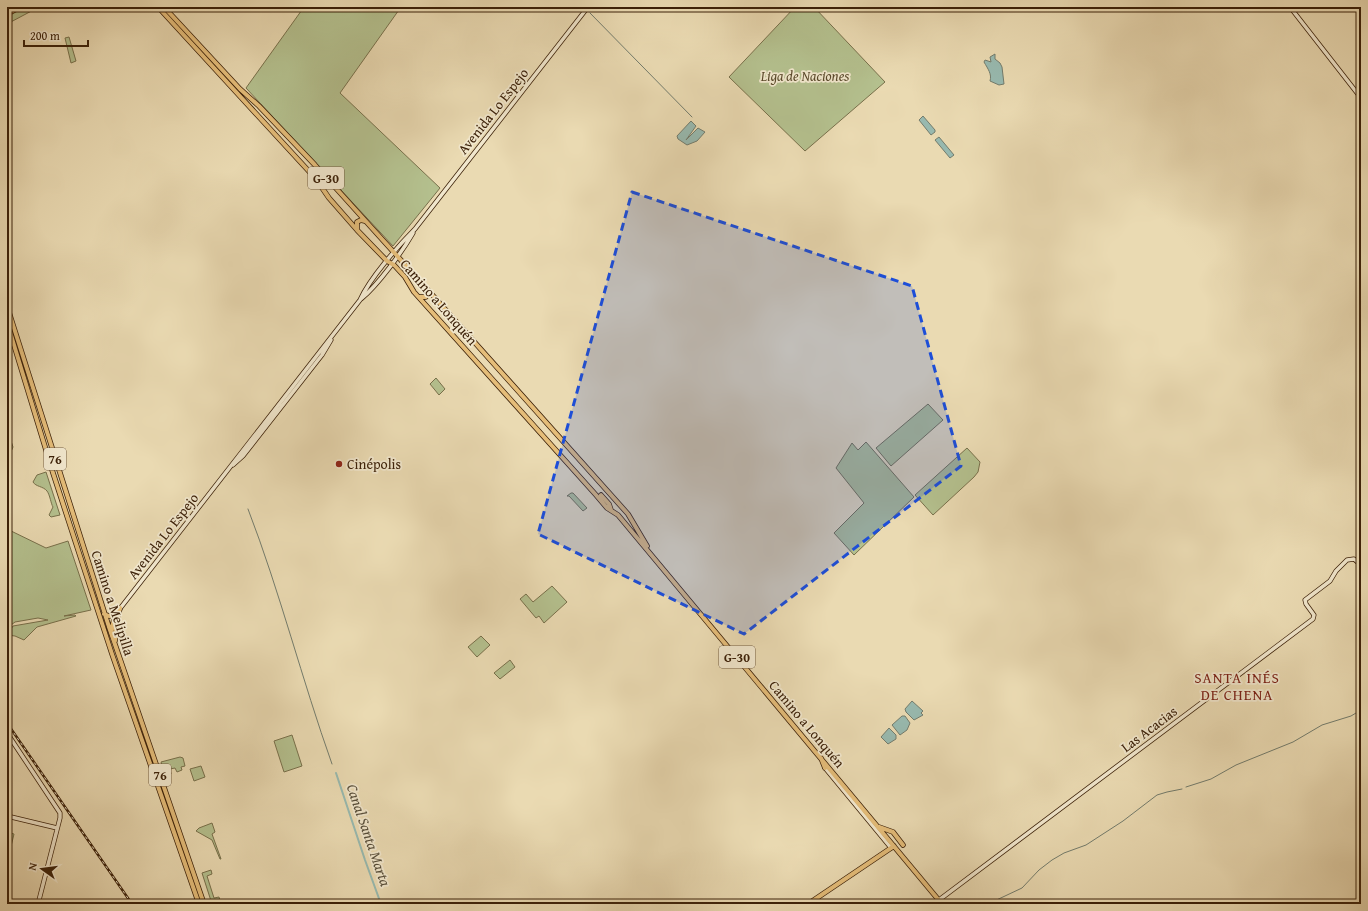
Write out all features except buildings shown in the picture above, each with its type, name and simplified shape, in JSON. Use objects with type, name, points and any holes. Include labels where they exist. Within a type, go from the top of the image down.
[{"type":"main road","points":[[7,14],[20,7]]},
{"type":"main road","name":"Camino a Lonquén","points":[[158,7],[316,180],[329,198],[357,230],[406,278],[411,289],[606,507],[618,515],[879,827],[893,847]]},
{"type":"main road","name":"Camino a Lonquén","points":[[164,7],[240,89],[259,106],[427,289],[633,521],[655,558]]},
{"type":"main road","name":"Avenida Lo Espejo","points":[[118,612],[228,470],[246,450],[312,365],[325,351],[334,334],[360,300],[367,286],[389,262],[588,7]]},
{"type":"main road","points":[[1290,7],[1360,97]]},
{"type":"main road","points":[[164,14],[164,21]]},
{"type":"main road","points":[[221,80],[239,94]]},
{"type":"main road","points":[[357,230],[357,222],[360,220],[366,221]]},
{"type":"main road","points":[[418,296],[426,297],[427,289]]},
{"type":"main road","name":"Camino a Melipilla","points":[[7,306],[43,424],[104,613],[204,904]]},
{"type":"main road","name":"Camino a Melipilla","points":[[7,322],[38,425],[112,654],[199,904]]},
{"type":"main road","points":[[38,425],[43,424]]},
{"type":"main road","points":[[601,495],[605,489]]},
{"type":"main road","points":[[596,495],[601,495],[609,504],[611,510]]},
{"type":"main road","points":[[65,508],[67,509],[70,507]]},
{"type":"main road","name":"Las Acacias","points":[[941,902],[1313,619],[1314,615],[1306,604],[1306,600],[1329,582],[1336,571],[1347,560],[1354,559],[1361,565]]},
{"type":"main road","points":[[91,588],[96,587]]},
{"type":"main road","points":[[97,607],[104,613],[111,616],[118,612]]},
{"type":"main road","points":[[112,654],[111,634],[118,612]]},
{"type":"main road","points":[[115,645],[115,627],[118,612]]},
{"type":"main road","points":[[8,736],[59,810],[60,814],[38,904]]},
{"type":"main road","points":[[820,756],[825,768]]},
{"type":"main road","points":[[150,761],[155,760]]},
{"type":"main road","name":"Camino a Lonquén","points":[[825,768],[941,902]]},
{"type":"main road","points":[[7,816],[57,828]]},
{"type":"main road","points":[[879,827],[893,832],[904,845]]},
{"type":"main road","points":[[808,904],[893,847]]},
{"type":"highlighted area","points":[[632,192],[912,286],[961,466],[744,634],[538,534]]},
{"type":"green space","points":[[21,7],[39,7],[7,24],[7,15]]},
{"type":"green space","points":[[304,7],[401,7],[340,93],[440,188],[393,246],[246,88]]},
{"type":"green space","name":"Liga de Naciones","points":[[795,7],[814,7],[885,82],[805,151],[729,77]]},
{"type":"green space","points":[[69,37],[76,61],[71,63],[65,38]]},
{"type":"green space","points":[[436,378],[445,389],[439,395],[430,384]]},
{"type":"green space","points":[[928,404],[943,420],[891,466],[876,448]]},
{"type":"green space","points":[[7,429],[13,447],[7,461]]},
{"type":"green space","points":[[866,442],[914,497],[854,555],[834,533],[864,503],[836,468],[852,443],[858,450]]},
{"type":"green space","points":[[967,448],[980,462],[978,472],[933,515],[915,495]]},
{"type":"green space","points":[[46,472],[60,515],[51,517],[49,515],[53,507],[48,493],[45,489],[33,482],[37,475]]},
{"type":"green space","points":[[573,493],[587,508],[583,511],[569,496],[567,496]]},
{"type":"green space","points":[[7,529],[46,548],[68,541],[91,610],[64,616],[76,616],[37,627],[24,640],[15,636],[7,635],[13,626],[48,620],[38,618],[15,622],[7,628]]},
{"type":"green space","points":[[552,586],[567,602],[544,623],[539,616],[536,618],[520,599],[526,594],[533,602]]},
{"type":"green space","points":[[481,636],[490,645],[477,657],[468,647]]},
{"type":"green space","points":[[510,660],[515,667],[500,679],[494,673]]},
{"type":"green space","points":[[292,735],[302,766],[284,772],[274,741]]},
{"type":"green space","points":[[180,757],[183,758],[185,766],[181,767],[182,770],[177,772],[175,768],[170,769],[171,774],[166,776],[161,762]]},
{"type":"green space","points":[[201,766],[205,777],[194,781],[190,769]]},
{"type":"green space","points":[[212,823],[215,832],[212,834],[221,859],[212,840],[196,831],[199,828]]},
{"type":"green space","points":[[7,832],[14,834],[7,863]]},
{"type":"green space","points":[[211,870],[212,874],[207,876],[214,898],[219,897],[221,904],[212,904],[202,873]]},
{"type":"water","points":[[995,54],[995,59],[1002,67],[1004,84],[999,85],[990,81],[990,74],[984,62],[985,60],[991,62],[990,57]]},
{"type":"water","points":[[923,116],[935,130],[935,132],[931,135],[919,120]]},
{"type":"water","points":[[691,121],[696,126],[686,140],[698,128],[705,132],[697,141],[687,145],[678,139],[677,136]]},
{"type":"water","points":[[939,137],[954,155],[950,158],[935,140]]},
{"type":"water","points":[[912,701],[923,711],[921,713],[923,715],[914,720],[905,709]]},
{"type":"water","points":[[902,716],[905,716],[910,723],[907,730],[900,735],[892,725]]},
{"type":"water","points":[[889,728],[896,735],[896,739],[888,744],[881,737]]},
{"type":"waterway","points":[[590,13],[692,117]]},
{"type":"waterway","points":[[248,509],[260,540],[332,764]]},
{"type":"waterway","points":[[1186,787],[1211,779],[1236,765],[1293,742],[1322,725],[1351,716],[1361,710]]},
{"type":"waterway","name":"Canal Santa Marta","points":[[336,773],[381,904]]},
{"type":"waterway","points":[[988,904],[1022,888],[1039,870],[1052,860],[1064,853],[1086,845],[1123,821],[1157,795],[1182,789]]},
{"type":"railway","points":[[7,723],[132,904]]},
{"type":"place","name":"Cinépolis","points":[[339,464]]},
{"type":"district","name":"SANTA INÉS DE CHENA","points":[[1237,686]]}]
